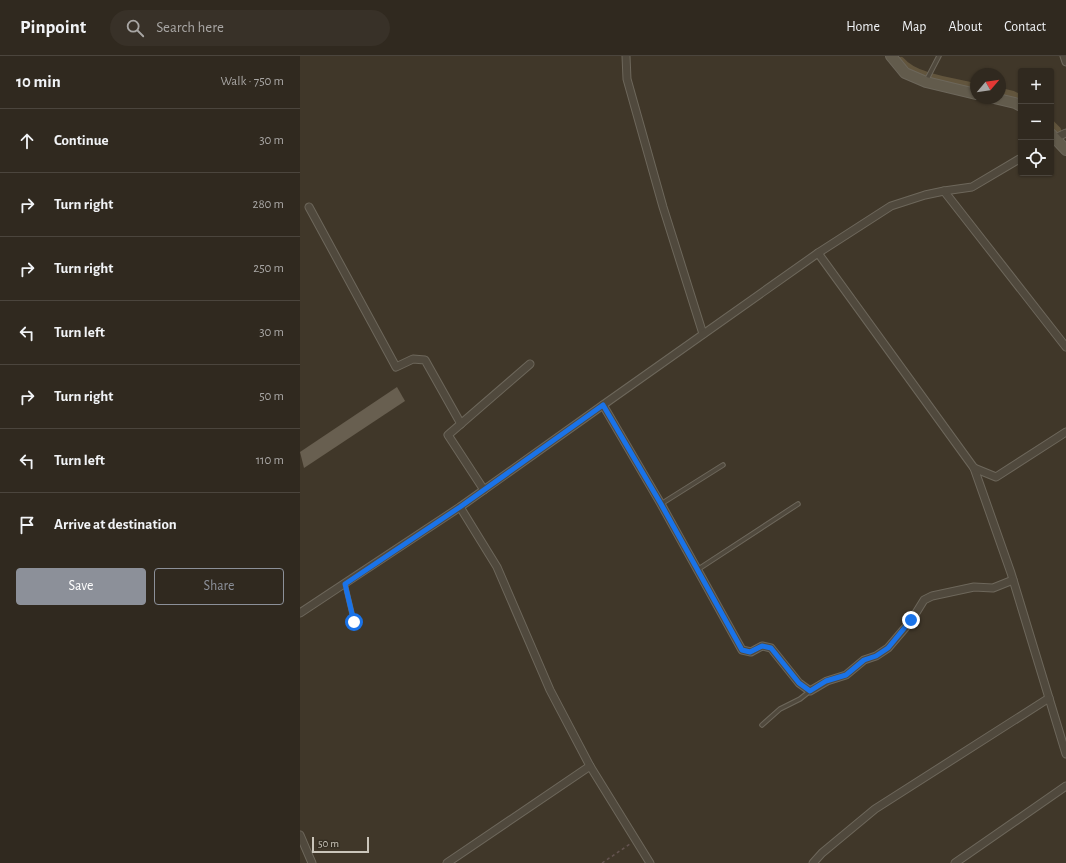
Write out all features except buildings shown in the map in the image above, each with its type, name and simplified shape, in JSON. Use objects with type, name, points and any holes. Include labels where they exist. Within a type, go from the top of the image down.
[{"type":"street","points":[[626,56],[627,79],[629,87],[663,207],[703,334]]},
{"type":"street","points":[[891,56],[905,73],[926,82],[970,93]]},
{"type":"street","points":[[1064,56],[1066,62]]},
{"type":"street","points":[[1006,101],[1018,104]]},
{"type":"street","points":[[1054,137],[1066,133]]},
{"type":"street","points":[[1054,140],[1066,150]]},
{"type":"street","points":[[300,613],[460,507],[818,253],[891,206],[944,191],[972,187],[1018,160]]},
{"type":"street","points":[[944,191],[1066,347]]},
{"type":"street","points":[[309,207],[396,367],[413,359],[425,360],[461,424]]},
{"type":"street","points":[[818,253],[974,468],[1013,580],[1066,754]]},
{"type":"street","points":[[484,490],[448,435],[530,364]]},
{"type":"street","points":[[603,405],[661,504],[742,650],[750,652],[762,646],[771,648],[799,683],[810,691],[826,681],[846,675],[864,660],[876,656],[888,648],[911,620],[924,600],[932,596],[974,587],[992,588],[1013,580]]},
{"type":"street","points":[[974,468],[996,477],[1066,432]]},
{"type":"street","points":[[460,507],[497,566],[550,690],[590,766],[650,863]]},
{"type":"street","points":[[813,863],[822,853],[875,809],[1049,698]]},
{"type":"street","points":[[447,863],[590,766]]},
{"type":"street","points":[[955,863],[1066,786]]},
{"type":"street","points":[[300,835],[312,863]]},
{"type":"lane","points":[[926,82],[939,56]]},
{"type":"lane","points":[[661,504],[723,464]]},
{"type":"lane","points":[[697,570],[798,504]]},
{"type":"lane","points":[[345,584],[354,622]]},
{"type":"lane","points":[[762,725],[780,709],[800,699],[810,691]]},
{"type":"path","points":[[602,863],[636,840]]},
{"type":"waterway","points":[[901,61],[907,67],[916,72],[946,81],[970,86]]},
{"type":"waterway","points":[[1006,93],[1018,98]]},
{"type":"waterway","points":[[1054,127],[1057,130]]},
{"type":"route","points":[[354,622],[345,584],[460,507],[603,405],[661,504],[742,650],[750,652],[762,646],[771,648],[799,683],[810,691],[826,681],[846,675],[864,660],[876,656],[888,648],[911,620]]}]
